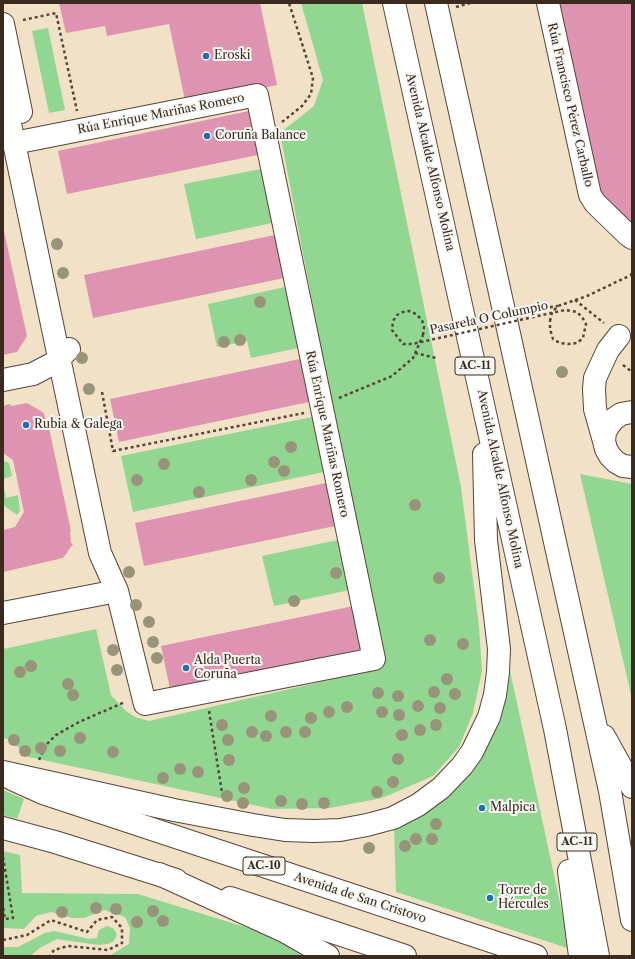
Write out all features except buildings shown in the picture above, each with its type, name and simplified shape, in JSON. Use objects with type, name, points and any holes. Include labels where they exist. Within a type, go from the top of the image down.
[{"type":"main road","name":"Avenida Alcalde Alfonso Molina","points":[[394,3],[555,729],[598,956]]},
{"type":"main road","points":[[436,3],[610,791],[632,920]]},
{"type":"main road","name":"Rúa Francisco Pérez Carballo","points":[[548,3],[590,195],[594,202],[632,238]]},
{"type":"main road","name":"Rúa Enrique Mariñas Romero","points":[[13,22],[19,153]]},
{"type":"main road","name":"Rúa Enrique Mariñas Romero","points":[[3,91],[19,153],[65,352],[115,551],[117,591]]},
{"type":"main road","name":"Rúa Enrique Mariñas Romero","points":[[19,153],[258,92],[374,658],[145,704],[117,591],[100,553],[68,398],[65,352]]},
{"type":"main road","points":[[619,336],[608,350],[595,378],[595,409],[606,449],[610,456],[623,466],[632,467]]},
{"type":"main road","points":[[3,380],[33,374],[54,363],[65,352]]},
{"type":"main road","points":[[599,367],[601,385],[604,394],[627,413],[614,418],[605,432],[604,441]]},
{"type":"main road","points":[[33,374],[57,387],[68,398]]},
{"type":"main road","points":[[3,774],[253,825],[285,830],[314,831],[340,830],[393,818],[418,805],[441,788],[462,766],[480,737],[489,717],[495,695],[498,672],[499,649],[497,625],[486,540],[483,402]]},
{"type":"main road","points":[[77,599],[92,583],[98,570],[100,553]]},
{"type":"main road","points":[[3,613],[117,591]]},
{"type":"main road","points":[[594,717],[632,787]]},
{"type":"main road","points":[[555,729],[570,883],[580,956]]},
{"type":"main road","name":"Avenida de San Cristovo","points":[[3,774],[43,793],[530,954]]},
{"type":"main road","points":[[3,828],[55,842],[159,874],[405,956]]},
{"type":"main road","points":[[159,874],[284,932],[328,956]]},
{"type":"path","points":[[280,124],[302,106],[311,94],[313,78],[288,3]]},
{"type":"path","points":[[13,22],[56,13],[79,117]]},
{"type":"path","points":[[538,309],[558,306],[587,296],[631,275],[632,270]]},
{"type":"path","points":[[575,300],[619,336]]},
{"type":"path","name":"Pasarela O Columpio","points":[[415,353],[423,335],[424,327],[422,320],[416,314],[409,311],[403,312],[397,315],[393,321],[392,330],[403,344],[412,344],[565,310],[577,312],[586,324],[583,338],[577,343],[560,343],[552,338],[550,321],[552,312],[558,306]]},
{"type":"path","points":[[336,399],[392,376],[413,358],[415,353],[436,358]]},
{"type":"path","points":[[625,366],[632,372]]},
{"type":"path","points":[[102,392],[113,451],[311,411]]},
{"type":"path","points":[[38,761],[46,745],[56,735],[79,722],[127,701]]},
{"type":"path","points":[[208,704],[224,802]]},
{"type":"path","points":[[3,857],[13,918],[5,919],[3,907]]},
{"type":"path","points":[[3,940],[27,935],[52,920],[87,932],[97,920],[112,917],[122,928],[122,943],[108,950],[68,946],[54,950],[50,956]]},
{"type":"green space","points":[[301,3],[362,3],[461,487],[479,626],[482,671],[473,713],[459,747],[433,776],[382,798],[330,808],[272,809],[29,757],[10,740],[3,738],[3,649],[96,629],[111,695],[126,711],[135,717],[149,721],[382,668],[280,133],[314,106],[323,80]]},
{"type":"green space","points":[[48,28],[65,110],[49,113],[32,31]]},
{"type":"green space","points":[[261,169],[272,223],[196,239],[184,184]]},
{"type":"green space","points":[[285,287],[298,348],[251,358],[247,341],[217,347],[208,304]]},
{"type":"green space","points":[[312,417],[324,472],[133,512],[121,456]]},
{"type":"green space","points":[[5,461],[9,463],[12,476],[3,479],[3,464]]},
{"type":"green space","points":[[580,474],[632,484],[632,699]]},
{"type":"green space","points":[[3,483],[6,498],[18,495],[20,511],[17,515],[3,505]]},
{"type":"green space","points":[[338,540],[350,590],[274,606],[262,556]]},
{"type":"green space","points":[[509,666],[570,949],[396,892],[394,827],[439,801]]},
{"type":"green space","points":[[3,790],[24,799],[17,819],[3,815]]},
{"type":"green space","points":[[3,851],[20,855],[22,893],[138,894],[245,927],[300,947],[313,956],[109,956],[129,944],[130,928],[125,917],[104,910],[84,918],[72,918],[51,912],[36,916],[24,929],[3,928]]},
{"type":"green space","points":[[107,926],[113,928],[117,934],[114,941],[108,944],[98,945],[57,939],[40,948],[30,956],[3,956],[3,947],[18,947],[45,933],[54,931],[89,939],[97,938],[99,930]]},
{"type":"place","name":"Eroski","points":[[206,56]]},
{"type":"place","name":"Coruña Balance","points":[[207,136]]},
{"type":"place","name":"Rubia & Galega","points":[[26,425]]},
{"type":"place","name":"Alda Puerta Coruña","points":[[186,668]]},
{"type":"place","name":"Malpica","points":[[482,808]]},
{"type":"place","name":"Torre de Hércules","points":[[490,898]]}]
